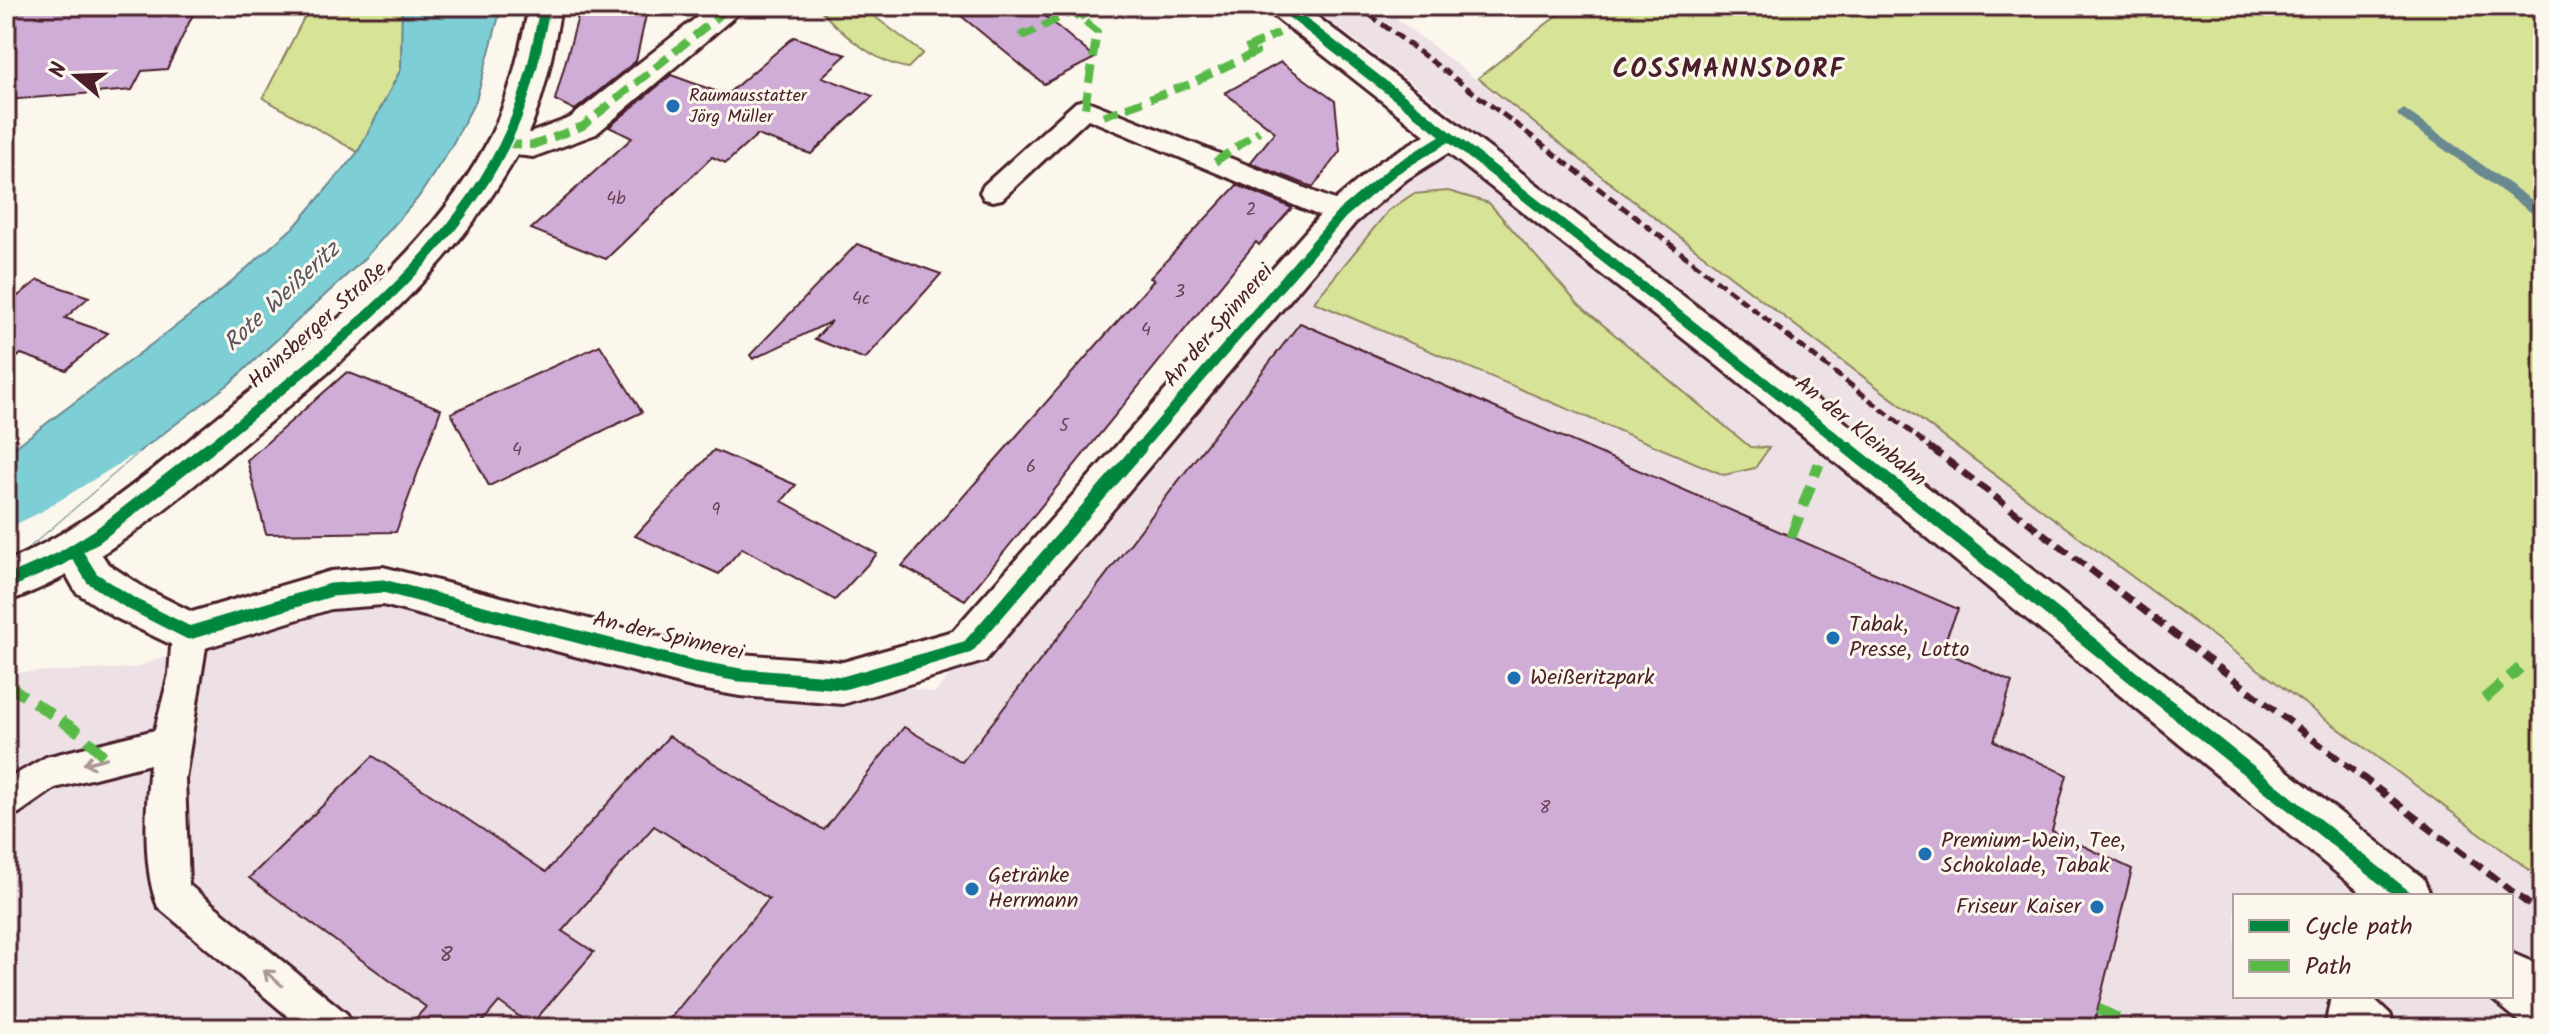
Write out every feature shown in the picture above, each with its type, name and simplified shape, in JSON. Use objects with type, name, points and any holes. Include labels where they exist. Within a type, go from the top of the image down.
[{"type":"street","name":"Hainsberger Straße","points":[[6,583],[75,551],[153,497],[329,349],[419,261],[462,212],[504,144],[524,98],[545,6]]},
{"type":"street","points":[[504,144],[533,145],[583,126],[731,6]]},
{"type":"street","name":"An der Kleinbahn","points":[[1282,6],[1744,364],[2393,892]]},
{"type":"street","name":"An der Spinnerei","points":[[189,633],[331,590],[383,586],[695,667],[740,675],[843,683],[968,647],[1342,214],[1394,170],[1449,136]]},
{"type":"street","points":[[75,551],[92,578],[130,603],[189,633]]},
{"type":"street","points":[[2513,982],[2543,1006]]},
{"type":"lane","points":[[993,192],[1085,108],[1342,214]]},
{"type":"lane","points":[[189,633],[191,661],[171,742],[165,825],[171,894],[333,1028]]},
{"type":"lane","points":[[6,801],[46,774],[171,742]]},
{"type":"shaded area","points":[[1310,6],[1380,6],[1866,377],[2543,880],[2543,1028],[6,1028],[6,673],[134,668],[398,576],[934,693],[1454,115]]},
{"type":"green space","points":[[310,6],[402,6],[401,69],[358,152],[263,98]]},
{"type":"green space","points":[[817,6],[868,6],[871,14],[923,53],[908,68],[883,60],[835,26]]},
{"type":"green space","points":[[1569,6],[2543,6],[2543,880],[1740,284],[1478,78]]},
{"type":"green space","points":[[1448,191],[1489,203],[1578,304],[1750,447],[1769,448],[1755,468],[1724,475],[1314,302],[1388,211],[1413,194]]},
{"type":"water","name":"Rote Weißeritz","points":[[402,6],[498,6],[499,16],[476,100],[451,147],[418,198],[363,260],[229,384],[140,451],[6,567],[6,454],[209,301],[296,225],[358,152],[401,69]]},
{"type":"pier","points":[[140,451],[6,567],[6,529],[39,513]]},
{"type":"building","points":[[6,6],[197,6],[167,69],[142,71],[132,90],[6,100]]},
{"type":"building","points":[[581,6],[648,6],[636,61],[575,110],[555,100]]},
{"type":"building","points":[[949,6],[1033,6],[1095,58],[1044,84]]},
{"type":"building","points":[[794,37],[846,55],[822,77],[873,96],[811,154],[757,135],[726,163],[712,157],[606,259],[531,229],[632,138],[609,127],[671,75],[726,95]]},
{"type":"building","points":[[1281,62],[1335,101],[1340,151],[1313,187],[1250,163],[1275,132],[1225,93]]},
{"type":"building","points":[[1237,185],[1292,208],[1259,245],[1256,242],[965,600],[902,566],[1154,280],[1150,278]]},
{"type":"building","points":[[857,244],[941,274],[865,359],[815,339],[832,321],[753,359],[750,355]]},
{"type":"building","points":[[38,280],[89,297],[65,318],[108,333],[66,370],[21,354],[6,367],[6,298],[13,300]]},
{"type":"building","name":"Weißeritzpark","points":[[1300,323],[1958,609],[1941,650],[2012,682],[1994,741],[2067,775],[2052,831],[2132,869],[2093,1028],[662,1028],[769,899],[654,826],[562,931],[594,952],[531,1025],[499,1002],[477,1028],[407,1028],[426,1007],[249,878],[373,756],[546,872],[669,736],[824,830],[904,727],[962,762]]},
{"type":"building","points":[[600,345],[642,412],[489,486],[451,413]]},
{"type":"building","points":[[347,372],[441,409],[396,532],[266,534],[247,460]]},
{"type":"building","points":[[714,450],[796,485],[782,501],[877,554],[835,600],[742,548],[719,574],[635,536]]},
{"type":"waterway","points":[[2404,114],[2543,216]]},
{"type":"railway","points":[[1358,6],[1525,131],[1934,450]]},
{"type":"railway","points":[[1931,448],[2543,915]]},
{"type":"marked path","points":[[504,144],[533,145],[583,126],[731,6]]},
{"type":"marked path","points":[[1066,6],[1097,32],[1085,108]]},
{"type":"marked path","points":[[1079,17],[1101,6]]},
{"type":"marked path","points":[[1021,31],[1025,35],[1073,11]]},
{"type":"marked path","points":[[1246,49],[1279,33]]},
{"type":"marked path","points":[[1103,116],[1190,84],[1256,52],[1251,46]]},
{"type":"marked path","points":[[1215,162],[1259,131]]},
{"type":"marked path","points":[[1791,537],[1819,464]]},
{"type":"marked path","points":[[2484,699],[2520,668]]},
{"type":"marked path","points":[[6,684],[80,733],[106,758]]},
{"type":"marked path","points":[[2098,1009],[2138,1028]]},
{"type":"cycle path","points":[[6,583],[69,554],[136,508],[344,335],[417,265],[479,187],[512,129],[534,59],[545,6]]},
{"type":"cycle path","points":[[1282,6],[1732,355],[2403,894]]},
{"type":"cycle path","points":[[75,551],[92,578],[130,603],[189,633],[331,590],[383,586],[695,667],[740,675],[843,683],[968,647],[1342,214],[1394,170],[1449,136]]},
{"type":"place","name":"Raumausstatter Jörg Müller","points":[[673,106]]},
{"type":"place","name":"Tabak, Presse, Lotto","points":[[1833,638]]},
{"type":"place","name":"Weißeritzpark","points":[[1514,678]]},
{"type":"place","name":"Premium-Wein, Tee, Schokolade, Tabak","points":[[1925,854]]},
{"type":"place","name":"Getränke Herrmann","points":[[972,889]]},
{"type":"place","name":"Friseur Kaiser","points":[[2097,907]]},
{"type":"district","name":"COSSMANNSDORF","points":[[1729,70]]}]
